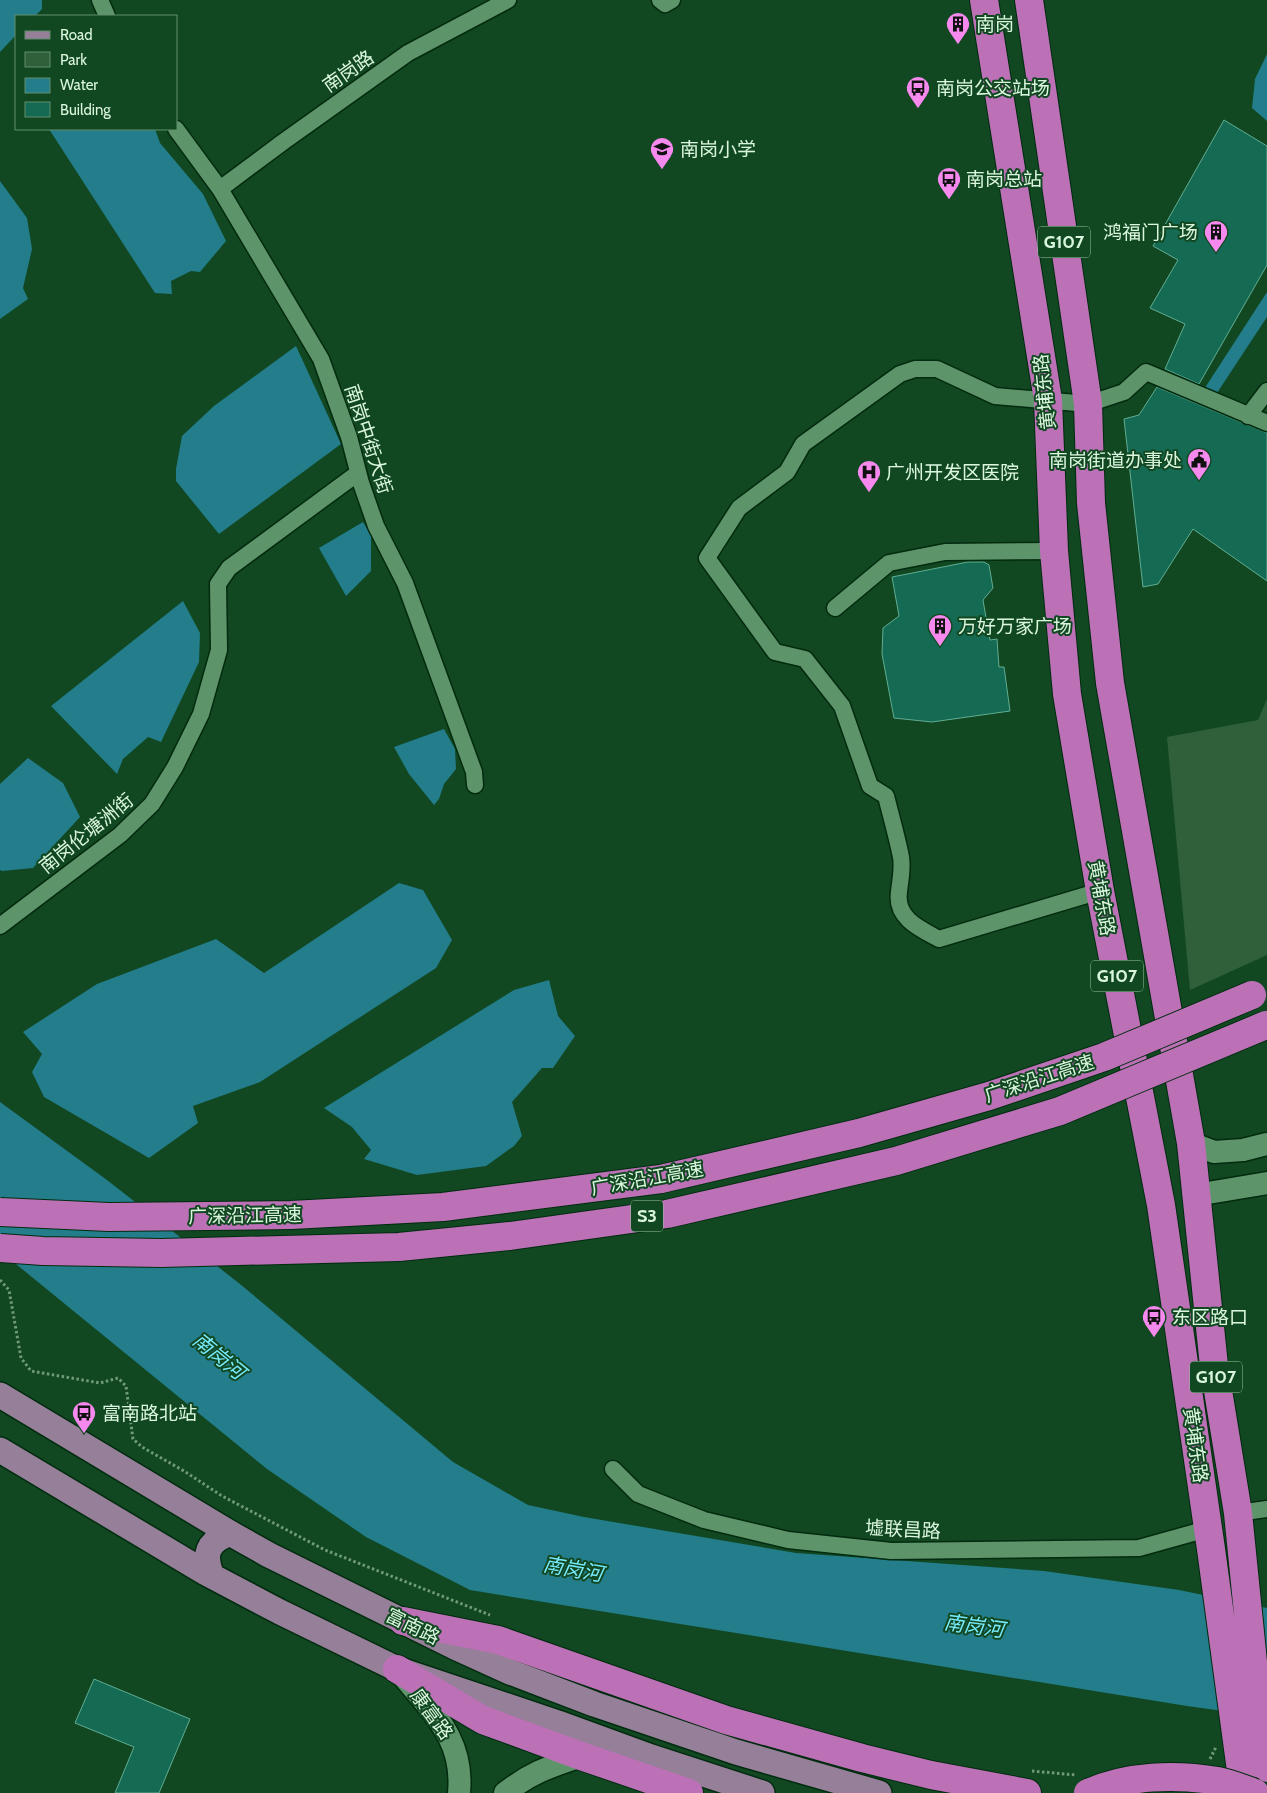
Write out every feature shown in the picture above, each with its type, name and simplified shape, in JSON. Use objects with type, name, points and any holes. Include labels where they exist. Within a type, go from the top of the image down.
[{"type":"highway","name":"黄埔东路","points":[[984,0],[1048,400],[1054,551],[1067,694],[1100,891],[1161,1205],[1209,1539],[1245,1738],[1267,1768]]},
{"type":"highway","name":"黄埔东路","points":[[1029,0],[1088,404],[1091,503],[1110,683],[1191,1144],[1214,1366],[1238,1513],[1243,1557],[1244,1793]]},
{"type":"highway","name":"广深沿江高速","points":[[0,1212],[109,1216],[291,1216],[443,1207],[661,1179],[859,1133],[989,1096],[1104,1056],[1260,992]]},
{"type":"highway","name":"广深沿江高速","points":[[0,1248],[44,1251],[162,1253],[399,1247],[510,1236],[667,1214],[896,1161],[1051,1113],[1267,1025]]},
{"type":"highway","points":[[403,1621],[498,1640],[726,1720],[931,1775],[1025,1782]]},
{"type":"highway","points":[[398,1669],[483,1720],[689,1793]]},
{"type":"highway","points":[[1200,1793],[1218,1777],[1245,1738]]},
{"type":"highway","points":[[581,1756],[602,1774],[632,1793]]},
{"type":"highway","points":[[1085,1784],[1098,1788],[1136,1779],[1167,1777],[1219,1781],[1255,1793]]},
{"type":"main road","name":"富南路","points":[[0,1395],[230,1534],[455,1647],[510,1672],[594,1704],[736,1752],[869,1790]]},
{"type":"main road","points":[[0,1450],[212,1576],[280,1612],[398,1669],[651,1757],[762,1793]]},
{"type":"main road","points":[[212,1576],[207,1564],[207,1555],[211,1546],[218,1538],[230,1534]]},
{"type":"street","points":[[100,0],[108,15]]},
{"type":"street","name":"南岗路","points":[[220,189],[408,53],[508,0]]},
{"type":"street","points":[[660,0],[665,4],[672,0]]},
{"type":"street","name":"南岗中街大街","points":[[177,130],[220,189],[321,359],[349,437],[358,473],[376,526],[405,583],[474,772],[476,785]]},
{"type":"street","points":[[1100,891],[939,939],[911,924],[902,913],[898,895],[901,882],[902,859],[886,796],[870,786],[842,706],[805,659],[775,652],[707,558],[738,508],[787,472],[803,444],[900,374],[915,369],[937,369],[995,396],[1088,404],[1124,392],[1146,372],[1267,424]]},
{"type":"street","points":[[1248,416],[1267,391]]},
{"type":"street","name":"南岗伦塘洲街","points":[[0,926],[120,835],[152,804],[175,767],[201,714],[219,650],[218,584],[229,568],[358,473]]},
{"type":"street","points":[[836,608],[889,563],[945,552],[1054,551]]},
{"type":"street","points":[[1191,1144],[1214,1152],[1243,1150],[1267,1144]]},
{"type":"street","points":[[1196,1195],[1267,1183]]},
{"type":"street","name":"墟联昌路","points":[[613,1468],[638,1494],[704,1520],[788,1540],[891,1551],[1139,1548],[1209,1539]]},
{"type":"street","points":[[1238,1513],[1267,1509]]},
{"type":"street","name":"康富路","points":[[398,1669],[435,1715],[453,1742],[458,1760],[459,1793]]},
{"type":"street","points":[[505,1793],[524,1778],[542,1769],[581,1756]]},
{"type":"path","points":[[0,1280],[9,1290],[21,1358],[32,1372],[100,1383],[118,1378],[126,1386],[133,1439],[142,1447],[222,1496],[325,1550],[499,1619]]},
{"type":"path","points":[[1206,1765],[1213,1755],[1245,1738]]},
{"type":"path","points":[[1025,1782],[1085,1784]]},
{"type":"green space","points":[[1267,699],[1267,955],[1190,990],[1167,737],[1258,720]]},
{"type":"water","points":[[0,0],[42,0],[42,9],[36,15],[15,15],[15,36],[0,52]]},
{"type":"water","points":[[1267,54],[1267,121],[1252,108],[1255,79]]},
{"type":"water","points":[[50,130],[155,130],[160,143],[203,194],[226,241],[200,272],[191,271],[171,281],[172,294],[155,293]]},
{"type":"water","points":[[0,181],[27,218],[32,249],[23,288],[28,299],[0,319]]},
{"type":"water","points":[[1267,292],[1267,317],[1213,399],[1201,394]]},
{"type":"water","points":[[296,346],[341,444],[219,534],[176,481],[176,469],[182,436],[214,406]]},
{"type":"water","points":[[363,522],[371,535],[371,571],[346,596],[319,548]]},
{"type":"water","points":[[183,601],[200,633],[199,662],[161,742],[148,737],[123,759],[117,774],[51,706]]},
{"type":"water","points":[[444,729],[455,749],[456,769],[444,784],[439,799],[434,805],[409,774],[394,747]]},
{"type":"water","points":[[28,758],[63,783],[80,817],[33,868],[2,871],[0,870],[0,784]]},
{"type":"water","points":[[399,883],[423,890],[452,940],[436,968],[260,1082],[193,1106],[198,1123],[149,1158],[44,1097],[32,1072],[42,1054],[23,1032],[97,984],[216,939],[264,973]]},
{"type":"water","points":[[549,980],[558,1016],[575,1036],[553,1068],[542,1068],[512,1102],[522,1136],[514,1146],[486,1166],[417,1175],[364,1159],[371,1150],[352,1127],[324,1108],[514,990]]},
{"type":"water","name":"南岗河","points":[[0,1102],[107,1180],[240,1284],[453,1462],[528,1505],[584,1517],[796,1553],[1044,1571],[1179,1590],[1267,1608],[1267,1717],[1187,1706],[470,1590],[366,1537],[267,1469],[0,1251]]},
{"type":"building","name":"鸿福门广场","points":[[1224,120],[1267,146],[1267,265],[1199,384],[1165,369],[1185,324],[1150,308],[1178,260],[1153,246]]},
{"type":"building","name":"南岗街道办事处","points":[[1157,387],[1267,433],[1267,581],[1193,529],[1158,584],[1143,587],[1124,419],[1139,415]]},
{"type":"building","name":"万好万家广场","points":[[968,562],[984,562],[989,565],[993,588],[983,600],[990,640],[997,639],[999,667],[1004,667],[1010,711],[932,722],[894,718],[882,654],[883,628],[899,616],[892,577]]},
{"type":"building","points":[[94,1679],[190,1719],[159,1793],[115,1793],[134,1747],[75,1723]]},
{"type":"place","name":"南岗","points":[[958,45]]},
{"type":"place","name":"南岗公交站场","points":[[918,109]]},
{"type":"place","name":"南岗小学","points":[[662,170]]},
{"type":"place","name":"南岗总站","points":[[949,200]]},
{"type":"place","name":"鸿福门广场","points":[[1216,253]]},
{"type":"place","name":"南岗街道办事处","points":[[1199,481]]},
{"type":"place","name":"广州开发区医院","points":[[869,493]]},
{"type":"place","name":"万好万家广场","points":[[940,647]]},
{"type":"place","name":"东区路口","points":[[1154,1338]]},
{"type":"place","name":"富南路北站","points":[[84,1434]]}]
